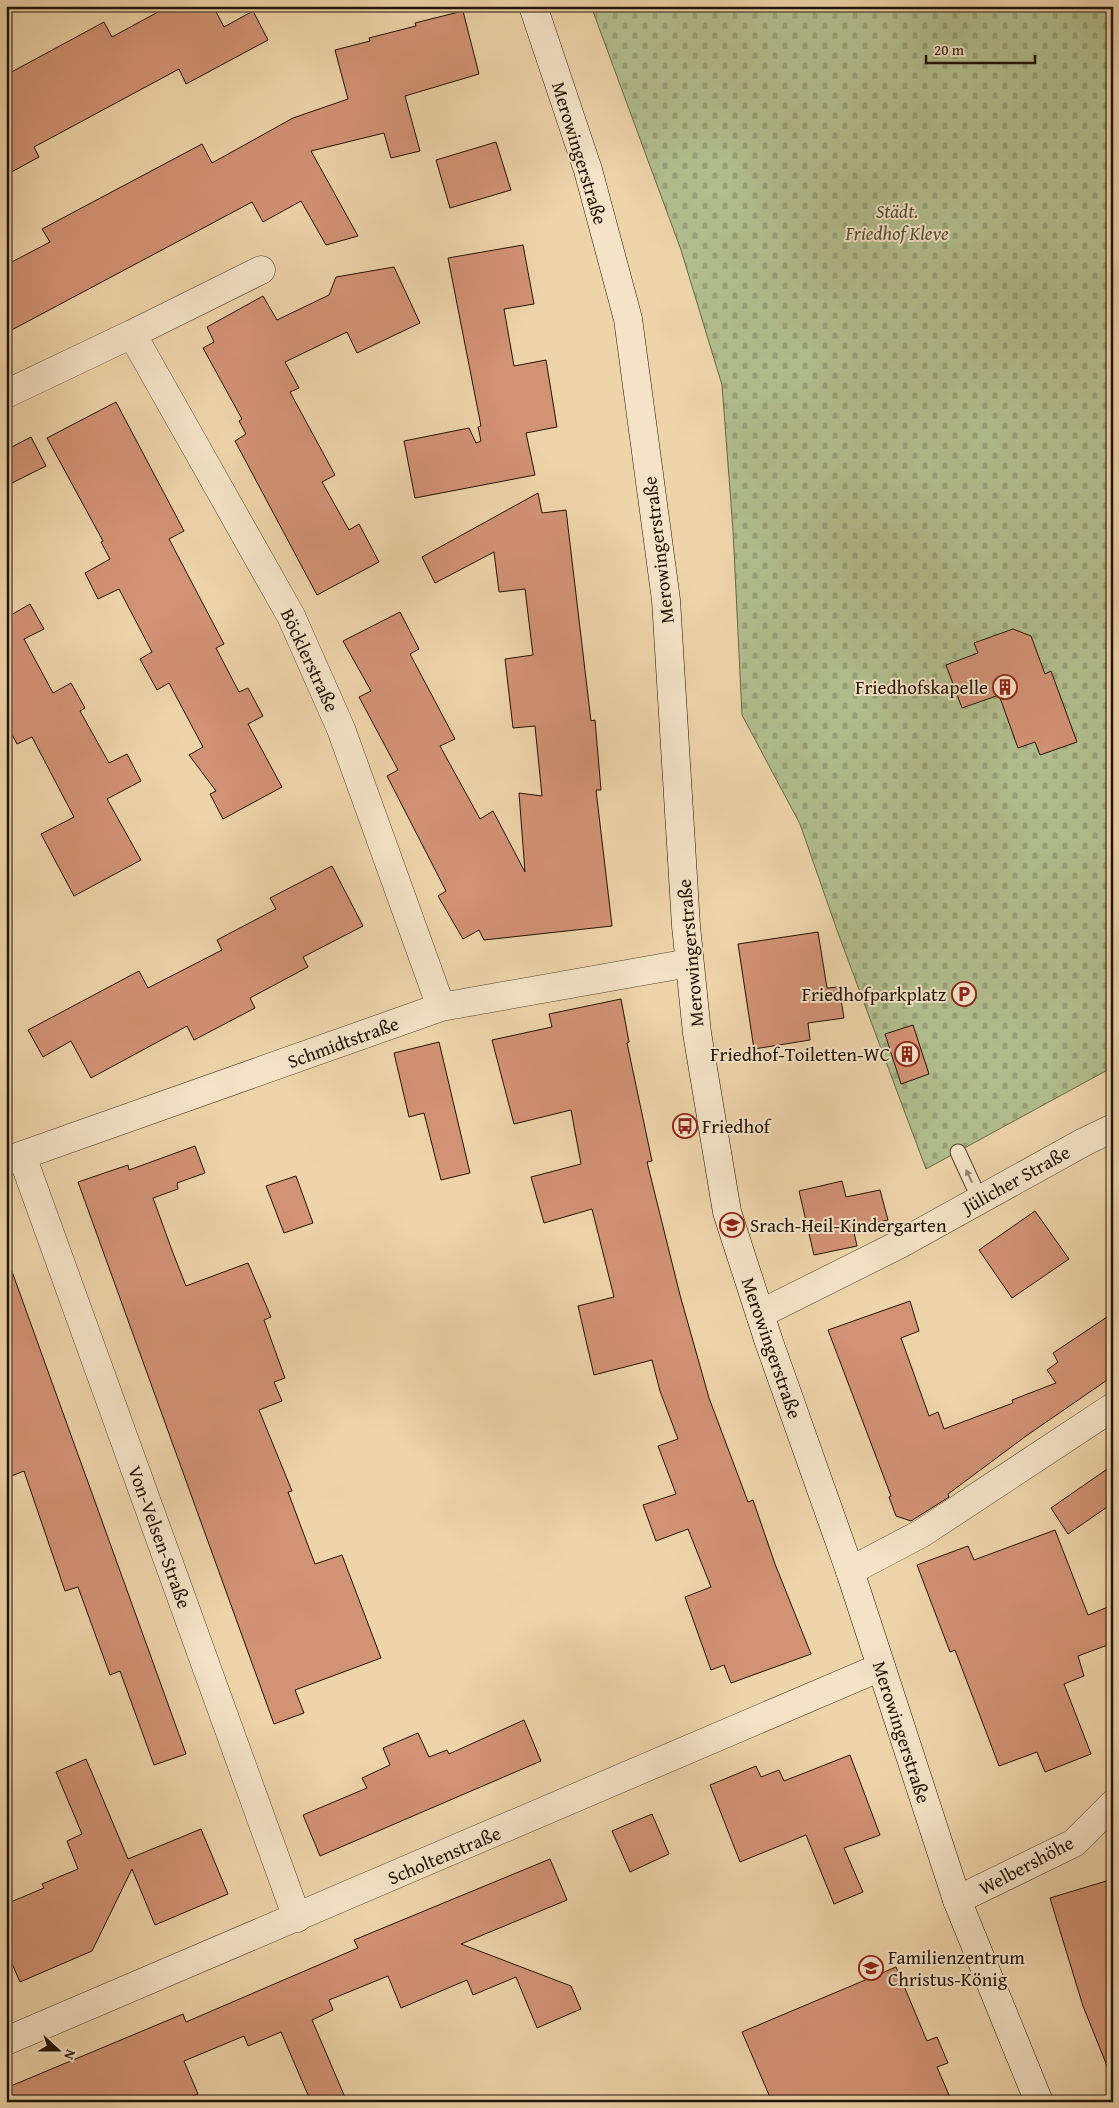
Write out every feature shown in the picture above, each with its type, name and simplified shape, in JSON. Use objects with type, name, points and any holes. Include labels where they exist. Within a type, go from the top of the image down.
[{"type":"street","name":"Merowingerstraße","points":[[533,6],[588,170],[628,319],[666,600],[689,963],[697,1033],[728,1212],[760,1314],[850,1571],[956,1900],[1039,2102]]},
{"type":"street","points":[[6,394],[261,270]]},
{"type":"street","name":"Böcklerstraße","points":[[132,334],[291,616],[341,729],[441,1007]]},
{"type":"street","name":"Schmidtstraße","points":[[14,1158],[441,1007],[689,963]]},
{"type":"street","name":"Jülicher Straße","points":[[760,1314],[900,1244],[1084,1142],[1113,1128]]},
{"type":"street","name":"Von-Velsen-Straße","points":[[14,1158],[297,1918]]},
{"type":"street","points":[[850,1571],[922,1533],[1113,1407]]},
{"type":"street","name":"Scholtenstraße","points":[[6,2041],[881,1667]]},
{"type":"street","name":"Welbershöhe","points":[[956,1900],[1074,1843],[1113,1804]]},
{"type":"lane","points":[[958,1152],[980,1200]]},
{"type":"green space","name":"Städt. Friedhof Kleve","points":[[591,6],[1113,6],[1113,1067],[926,1169],[838,933],[800,824],[742,715],[733,530],[722,385],[681,250]]},
{"type":"building","points":[[169,6],[213,6],[224,27],[253,11],[268,40],[186,84],[179,69],[34,147],[39,157],[6,175],[6,75],[104,22],[112,37]]},
{"type":"building","points":[[463,11],[479,74],[405,96],[420,151],[391,158],[384,133],[311,151],[358,236],[326,245],[301,201],[263,222],[252,202],[6,333],[6,265],[50,242],[42,229],[202,144],[212,163],[293,118],[348,99],[335,50],[370,41],[369,38],[416,26],[415,23]]},
{"type":"building","points":[[496,142],[511,190],[450,208],[436,160]]},
{"type":"building","points":[[523,245],[534,304],[504,309],[514,366],[546,360],[557,427],[526,433],[535,475],[415,498],[404,441],[469,428],[476,443],[481,441],[478,427],[481,426],[448,258]]},
{"type":"building","points":[[394,267],[420,323],[357,353],[347,332],[285,362],[299,388],[290,392],[335,475],[322,482],[349,530],[359,524],[379,562],[317,595],[235,441],[246,434],[239,421],[242,419],[203,348],[214,342],[207,327],[263,296],[277,320],[329,295],[336,277]]},
{"type":"building","points":[[116,402],[184,531],[169,539],[224,644],[216,648],[239,692],[248,688],[263,716],[248,724],[282,787],[223,819],[210,794],[216,791],[189,755],[203,747],[169,683],[157,690],[140,659],[152,652],[119,589],[98,599],[85,573],[110,559],[101,542],[103,541],[47,438]]},
{"type":"building","points":[[31,437],[46,466],[6,486],[6,450]]},
{"type":"building","points":[[538,493],[542,513],[566,510],[591,721],[595,720],[601,790],[596,790],[612,926],[484,940],[479,930],[463,939],[438,896],[446,891],[387,776],[398,770],[359,697],[371,691],[343,641],[400,612],[419,649],[410,654],[455,739],[440,746],[480,819],[493,811],[525,872],[519,793],[542,796],[535,726],[513,728],[505,659],[533,655],[525,589],[499,592],[494,552],[435,583],[422,557]]},
{"type":"building","points":[[30,604],[44,629],[24,639],[53,693],[71,683],[85,708],[80,711],[109,763],[127,754],[141,781],[107,799],[141,860],[74,896],[41,834],[74,817],[32,737],[17,744],[6,723],[6,606],[11,615]]},
{"type":"building","name":"Friedhofskapelle","points":[[1013,629],[1031,636],[1045,674],[1051,671],[1077,742],[1040,755],[1035,742],[1018,748],[999,695],[962,708],[946,665],[978,653],[974,643]]},
{"type":"building","points":[[332,866],[363,926],[303,957],[308,967],[250,998],[255,1008],[194,1040],[187,1026],[91,1078],[71,1041],[43,1057],[28,1030],[139,971],[148,988],[222,950],[217,940],[276,909],[270,898]]},
{"type":"building","points":[[818,932],[827,988],[839,987],[844,1018],[808,1023],[810,1040],[754,1049],[738,944]]},
{"type":"building","points":[[621,999],[629,1042],[627,1043],[652,1161],[647,1162],[680,1295],[709,1398],[748,1502],[753,1500],[775,1564],[811,1654],[731,1683],[724,1665],[711,1670],[685,1597],[711,1587],[688,1529],[656,1541],[643,1505],[676,1494],[658,1446],[678,1439],[660,1391],[652,1360],[594,1375],[578,1306],[614,1297],[592,1209],[544,1223],[531,1177],[581,1164],[571,1110],[514,1124],[492,1040],[552,1027],[549,1014]]},
{"type":"building","name":"Friedhof-Toiletten-WC","points":[[913,1025],[929,1074],[901,1084],[885,1034]]},
{"type":"building","points":[[439,1042],[470,1173],[441,1180],[424,1113],[409,1117],[394,1053]]},
{"type":"building","points":[[195,1146],[205,1173],[177,1183],[178,1189],[153,1198],[186,1286],[248,1263],[271,1317],[264,1320],[285,1378],[274,1382],[282,1401],[259,1410],[292,1491],[288,1492],[315,1564],[342,1555],[381,1658],[295,1690],[304,1713],[274,1724],[78,1182],[128,1165],[129,1170]]},
{"type":"building","points":[[296,1176],[313,1223],[284,1233],[266,1186]]},
{"type":"building","points":[[842,1181],[846,1197],[880,1190],[888,1220],[853,1228],[857,1246],[814,1255],[799,1191]]},
{"type":"building","points":[[1035,1211],[1069,1259],[1012,1298],[979,1250]]},
{"type":"building","points":[[10,1266],[186,1754],[154,1765],[120,1671],[110,1675],[78,1587],[65,1591],[24,1471],[6,1478],[6,1267]]},
{"type":"building","points":[[910,1301],[919,1331],[901,1338],[929,1416],[938,1412],[944,1429],[1013,1403],[1012,1400],[1056,1383],[1047,1370],[1058,1362],[1053,1353],[1113,1313],[1113,1376],[1026,1436],[948,1494],[949,1497],[911,1521],[896,1516],[889,1497],[891,1496],[828,1330]]},
{"type":"building","points":[[1113,1465],[1113,1503],[1068,1534],[1051,1508]]},
{"type":"building","points":[[1055,1530],[1088,1615],[1113,1605],[1113,1643],[1078,1656],[1084,1676],[1064,1684],[1091,1754],[1045,1772],[1037,1752],[999,1766],[955,1650],[950,1652],[917,1565],[968,1546],[974,1560]]},
{"type":"building","points":[[524,1720],[541,1761],[320,1856],[303,1815],[367,1788],[362,1778],[390,1765],[383,1748],[418,1733],[429,1757],[447,1750],[449,1754]]},
{"type":"building","points":[[850,1755],[880,1835],[844,1848],[863,1892],[834,1904],[806,1835],[740,1862],[710,1785],[756,1766],[761,1777],[779,1770],[784,1781]]},
{"type":"building","points":[[86,1759],[128,1859],[201,1829],[228,1894],[155,1925],[132,1869],[92,1951],[20,1982],[6,1950],[6,1904],[44,1888],[42,1884],[78,1869],[67,1841],[82,1834],[56,1772]]},
{"type":"building","points":[[652,1814],[669,1854],[630,1872],[612,1831]]},
{"type":"building","points":[[550,1859],[567,1900],[461,1944],[571,1986],[581,2009],[537,2028],[516,1977],[473,1995],[467,1980],[401,2008],[388,1976],[329,2000],[333,2010],[312,2020],[347,2102],[311,2102],[281,2032],[248,2046],[244,2036],[184,2061],[198,2094],[179,2102],[6,2102],[6,2088],[183,2014],[186,2022],[358,1948],[354,1940]]},
{"type":"building","points":[[1113,1879],[1113,2075],[1111,2076],[1083,2006],[1050,1898]]},
{"type":"building","points":[[896,1967],[927,2041],[937,2037],[948,2063],[937,2067],[952,2102],[772,2102],[742,2032]]},
{"type":"place","name":"Friedhofskapelle","points":[[1005,687]]},
{"type":"place","name":"Friedhofparkplatz","points":[[964,994]]},
{"type":"place","name":"Friedhof-Toiletten-WC","points":[[907,1054]]},
{"type":"place","name":"Friedhof","points":[[685,1126]]},
{"type":"place","name":"Srach-Heil-Kindergarten","points":[[732,1225]]},
{"type":"place","name":"Familienzentrum Christus-König","points":[[871,1968]]}]
